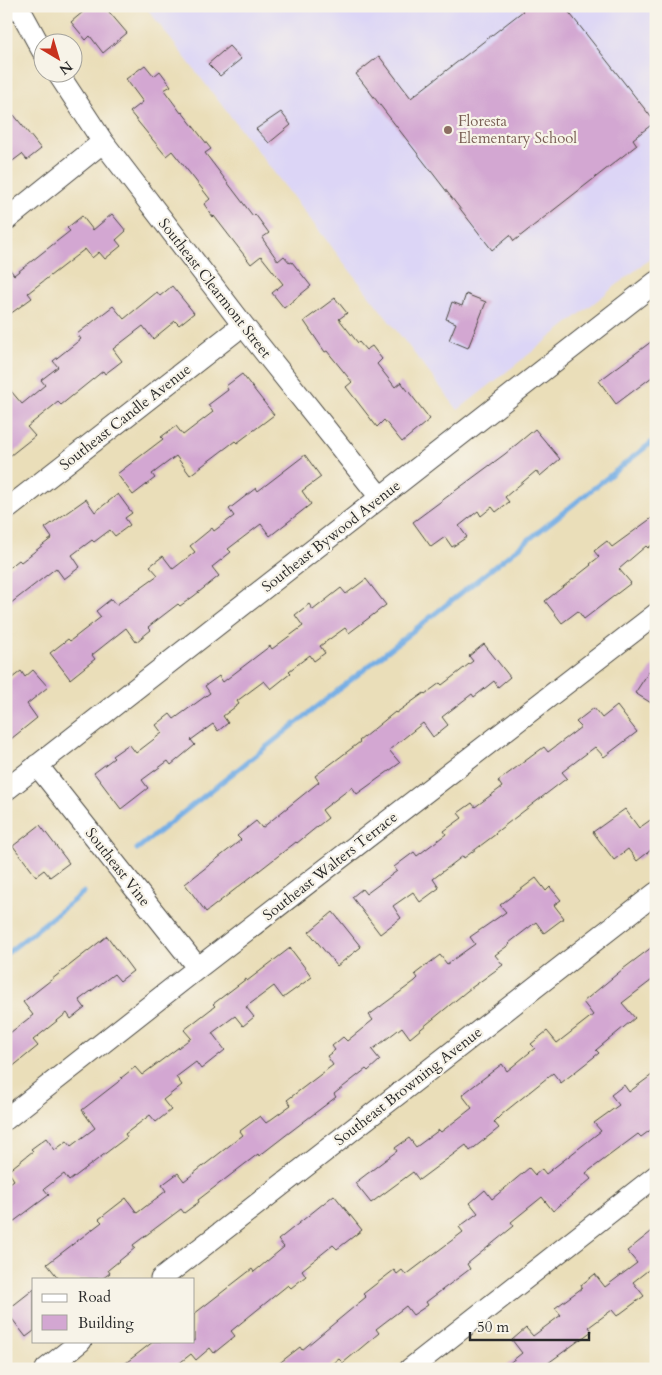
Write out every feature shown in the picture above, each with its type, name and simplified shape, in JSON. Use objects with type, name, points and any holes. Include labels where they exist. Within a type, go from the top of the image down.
[{"type":"street","points":[[18,6],[32,32]]},
{"type":"street","name":"Southeast Clearmont Street","points":[[63,82],[102,142],[243,325],[380,497]]},
{"type":"street","points":[[6,220],[102,142]]},
{"type":"street","name":"Southeast Bywood Avenue","points":[[6,790],[656,282]]},
{"type":"street","name":"Southeast Candle Avenue","points":[[6,510],[243,325]]},
{"type":"street","name":"Southeast Walters Terrace","points":[[6,1119],[656,614]]},
{"type":"street","name":"Southeast Vine","points":[[38,765],[198,968]]},
{"type":"street","name":"Southeast Browning Avenue","points":[[162,1278],[656,892]]},
{"type":"street","points":[[410,1369],[656,1176]]},
{"type":"street","points":[[46,1369],[80,1342]]},
{"type":"shaded area","name":"Floresta Elementary School","points":[[145,6],[656,6],[656,254],[458,410]]},
{"type":"building","points":[[90,6],[104,6],[127,33],[103,53],[90,36],[86,40],[82,32],[79,32],[71,22]]},
{"type":"building","points":[[519,6],[564,6],[655,122],[633,139],[637,145],[514,241],[510,235],[492,250],[356,74],[379,56],[411,98],[523,11]]},
{"type":"building","points":[[229,46],[241,59],[220,76],[208,64]]},
{"type":"building","points":[[145,65],[154,76],[160,71],[171,86],[164,90],[211,149],[205,153],[253,216],[255,214],[269,233],[262,238],[278,261],[284,256],[290,263],[292,262],[311,286],[284,308],[272,293],[283,284],[261,256],[251,264],[204,204],[210,199],[192,176],[172,151],[166,156],[130,112],[143,102],[126,79]]},
{"type":"building","points":[[281,112],[291,125],[269,143],[256,129]]},
{"type":"building","points":[[14,115],[41,149],[27,160],[22,154],[6,166],[6,122]]},
{"type":"building","points":[[112,214],[126,231],[116,240],[121,246],[105,259],[99,252],[92,258],[85,249],[28,293],[32,298],[6,317],[6,264],[14,275],[70,231],[67,228],[82,216],[93,230]]},
{"type":"building","points":[[172,286],[194,313],[179,325],[175,321],[153,339],[143,326],[113,349],[122,361],[105,374],[103,371],[61,405],[58,402],[27,427],[35,436],[6,459],[6,385],[22,404],[45,385],[41,380],[58,367],[53,361],[81,339],[77,334],[113,306],[124,319],[157,292],[160,296]]},
{"type":"building","points":[[466,294],[486,302],[468,348],[449,340],[456,323],[446,319],[452,302],[462,306]]},
{"type":"building","points":[[335,298],[347,313],[339,319],[366,350],[372,346],[382,359],[377,364],[395,387],[401,382],[430,419],[402,442],[384,420],[377,427],[346,387],[352,382],[327,351],[325,352],[304,321]]},
{"type":"building","points":[[656,338],[656,374],[616,404],[599,381]]},
{"type":"building","points":[[242,374],[274,415],[237,443],[235,441],[190,475],[176,456],[152,474],[155,478],[133,495],[117,474],[163,439],[161,437],[176,426],[183,435],[213,412],[208,405],[228,390],[226,386]]},
{"type":"building","points":[[535,429],[560,459],[540,476],[536,471],[505,497],[509,502],[496,512],[492,507],[481,516],[478,511],[459,526],[467,537],[452,547],[445,537],[431,547],[413,522],[505,454]]},
{"type":"building","points":[[305,455],[321,477],[302,491],[311,504],[270,536],[261,524],[228,549],[231,552],[212,567],[219,576],[194,596],[180,606],[178,604],[148,627],[151,630],[136,642],[126,628],[92,655],[95,659],[70,679],[50,653],[68,639],[70,641],[101,617],[96,611],[111,599],[116,605],[158,575],[150,566],[163,556],[173,569],[195,552],[190,546],[212,528],[214,531],[234,516],[229,509],[256,488],[258,491]]},
{"type":"building","points":[[118,494],[132,513],[125,518],[130,525],[115,536],[110,530],[94,542],[92,540],[72,555],[80,567],[64,579],[56,568],[6,607],[6,570],[19,560],[21,562],[52,538],[45,528],[86,499],[95,512]]},
{"type":"building","points":[[656,515],[656,542],[648,548],[646,546],[619,569],[631,583],[584,619],[578,611],[562,623],[545,601],[599,557],[594,551],[607,541],[612,547]]},
{"type":"building","points":[[366,579],[386,605],[349,633],[345,628],[320,646],[325,653],[314,661],[310,655],[289,671],[291,673],[271,689],[264,681],[237,701],[239,704],[223,716],[228,723],[218,731],[213,724],[191,740],[195,745],[171,765],[168,761],[142,780],[148,788],[121,809],[94,773],[114,758],[112,756],[129,744],[136,753],[162,733],[156,725],[170,714],[174,719],[210,693],[205,686],[219,676],[223,682],[270,646],[272,649],[303,626],[295,615],[309,604],[313,610],[341,588],[346,594]]},
{"type":"building","points":[[484,644],[510,677],[498,687],[494,681],[474,697],[472,694],[442,717],[448,725],[433,737],[423,723],[389,750],[400,763],[357,794],[352,787],[322,810],[328,818],[206,912],[185,884],[241,840],[237,836],[256,821],[262,828],[319,782],[315,776],[360,742],[395,712],[440,683],[442,685],[473,661],[469,656]]},
{"type":"building","points":[[656,661],[656,706],[635,693]]},
{"type":"building","points":[[33,670],[48,687],[27,704],[37,718],[6,743],[6,683],[21,671],[25,677]]},
{"type":"building","points":[[617,706],[637,732],[604,757],[595,747],[562,772],[567,778],[496,834],[433,879],[439,888],[420,902],[413,892],[393,906],[401,918],[380,934],[352,897],[362,889],[366,894],[397,871],[394,867],[414,852],[417,856],[446,834],[444,831],[462,818],[458,813],[472,803],[475,807],[502,787],[498,781],[544,747],[548,752],[581,727],[576,722],[594,708],[602,718]]},
{"type":"building","points":[[625,809],[639,828],[656,816],[656,846],[637,861],[628,849],[614,860],[593,832]]},
{"type":"building","points":[[40,825],[69,863],[50,877],[44,870],[36,876],[13,846]]},
{"type":"building","points":[[536,878],[546,891],[550,887],[561,900],[554,905],[564,918],[544,933],[536,922],[495,955],[503,965],[467,991],[410,1038],[402,1027],[372,1050],[380,1060],[368,1071],[366,1069],[334,1094],[336,1097],[259,1156],[258,1154],[198,1200],[199,1202],[184,1213],[181,1209],[133,1245],[135,1248],[108,1270],[110,1273],[103,1278],[58,1278],[47,1264],[102,1222],[99,1219],[126,1198],[137,1213],[166,1191],[162,1185],[178,1173],[184,1181],[243,1135],[240,1131],[260,1116],[266,1123],[291,1105],[287,1100],[333,1065],[327,1056],[335,1050],[332,1046],[343,1037],[347,1041],[373,1020],[369,1015],[415,981],[418,978],[415,974],[440,955],[447,964],[475,944],[470,937],[506,912],[500,905]]},
{"type":"building","points":[[333,912],[361,947],[337,966],[309,932]]},
{"type":"building","points":[[107,936],[133,971],[120,981],[114,974],[79,1000],[85,1008],[71,1019],[67,1013],[33,1040],[38,1046],[6,1072],[6,1036],[33,1015],[23,1002]]},
{"type":"building","points":[[656,944],[656,977],[622,1003],[635,1018],[596,1050],[599,1053],[561,1083],[553,1073],[501,1115],[494,1122],[499,1128],[470,1151],[466,1145],[419,1180],[413,1172],[371,1203],[355,1183],[397,1151],[395,1148],[409,1138],[416,1147],[439,1130],[441,1132],[472,1108],[462,1095],[502,1064],[507,1071],[535,1048],[531,1044],[547,1031],[557,1043],[593,1015],[583,1002]]},
{"type":"building","points":[[290,948],[312,977],[283,998],[274,986],[246,1007],[254,1017],[243,1026],[235,1016],[212,1033],[225,1050],[201,1069],[196,1062],[176,1077],[182,1085],[163,1100],[171,1110],[156,1122],[150,1115],[125,1134],[127,1137],[69,1181],[64,1174],[44,1189],[49,1195],[13,1222],[6,1214],[6,1186],[14,1180],[8,1171],[33,1151],[31,1149],[46,1138],[55,1150],[67,1141],[71,1146],[95,1128],[82,1110],[135,1067],[142,1075],[191,1038],[184,1030],[215,1006],[213,1004]]},
{"type":"building","points":[[656,1072],[656,1126],[641,1137],[638,1134],[586,1173],[591,1179],[553,1211],[542,1197],[511,1222],[514,1226],[467,1264],[470,1269],[426,1302],[428,1305],[413,1315],[406,1306],[376,1329],[379,1333],[343,1363],[339,1359],[326,1369],[272,1369],[300,1347],[302,1350],[366,1297],[363,1294],[394,1270],[397,1274],[402,1270],[406,1275],[463,1232],[459,1227],[478,1213],[470,1203],[485,1190],[492,1199],[529,1168],[535,1175],[542,1169],[546,1174],[601,1131],[594,1123],[619,1105],[611,1095],[624,1085],[629,1092]]},
{"type":"building","points":[[334,1195],[362,1230],[337,1249],[333,1245],[302,1270],[306,1276],[291,1288],[288,1285],[231,1331],[235,1336],[214,1353],[210,1348],[196,1360],[191,1354],[172,1369],[118,1369],[153,1342],[195,1342],[195,1313],[252,1269],[254,1272],[284,1247],[278,1240]]},
{"type":"building","points":[[656,1228],[656,1264],[633,1282],[644,1296],[617,1316],[612,1310],[589,1327],[592,1331],[540,1369],[502,1369],[522,1353],[512,1340],[526,1328],[533,1336],[561,1315],[555,1308],[582,1288],[581,1285],[595,1274],[605,1287],[637,1263],[627,1251]]},
{"type":"building","points":[[32,1291],[32,1332],[26,1337],[6,1311]]},
{"type":"waterway","points":[[137,849],[656,439]]},
{"type":"waterway","points":[[6,954],[84,892]]},
{"type":"place","name":"Floresta Elementary School","points":[[448,130]]}]
